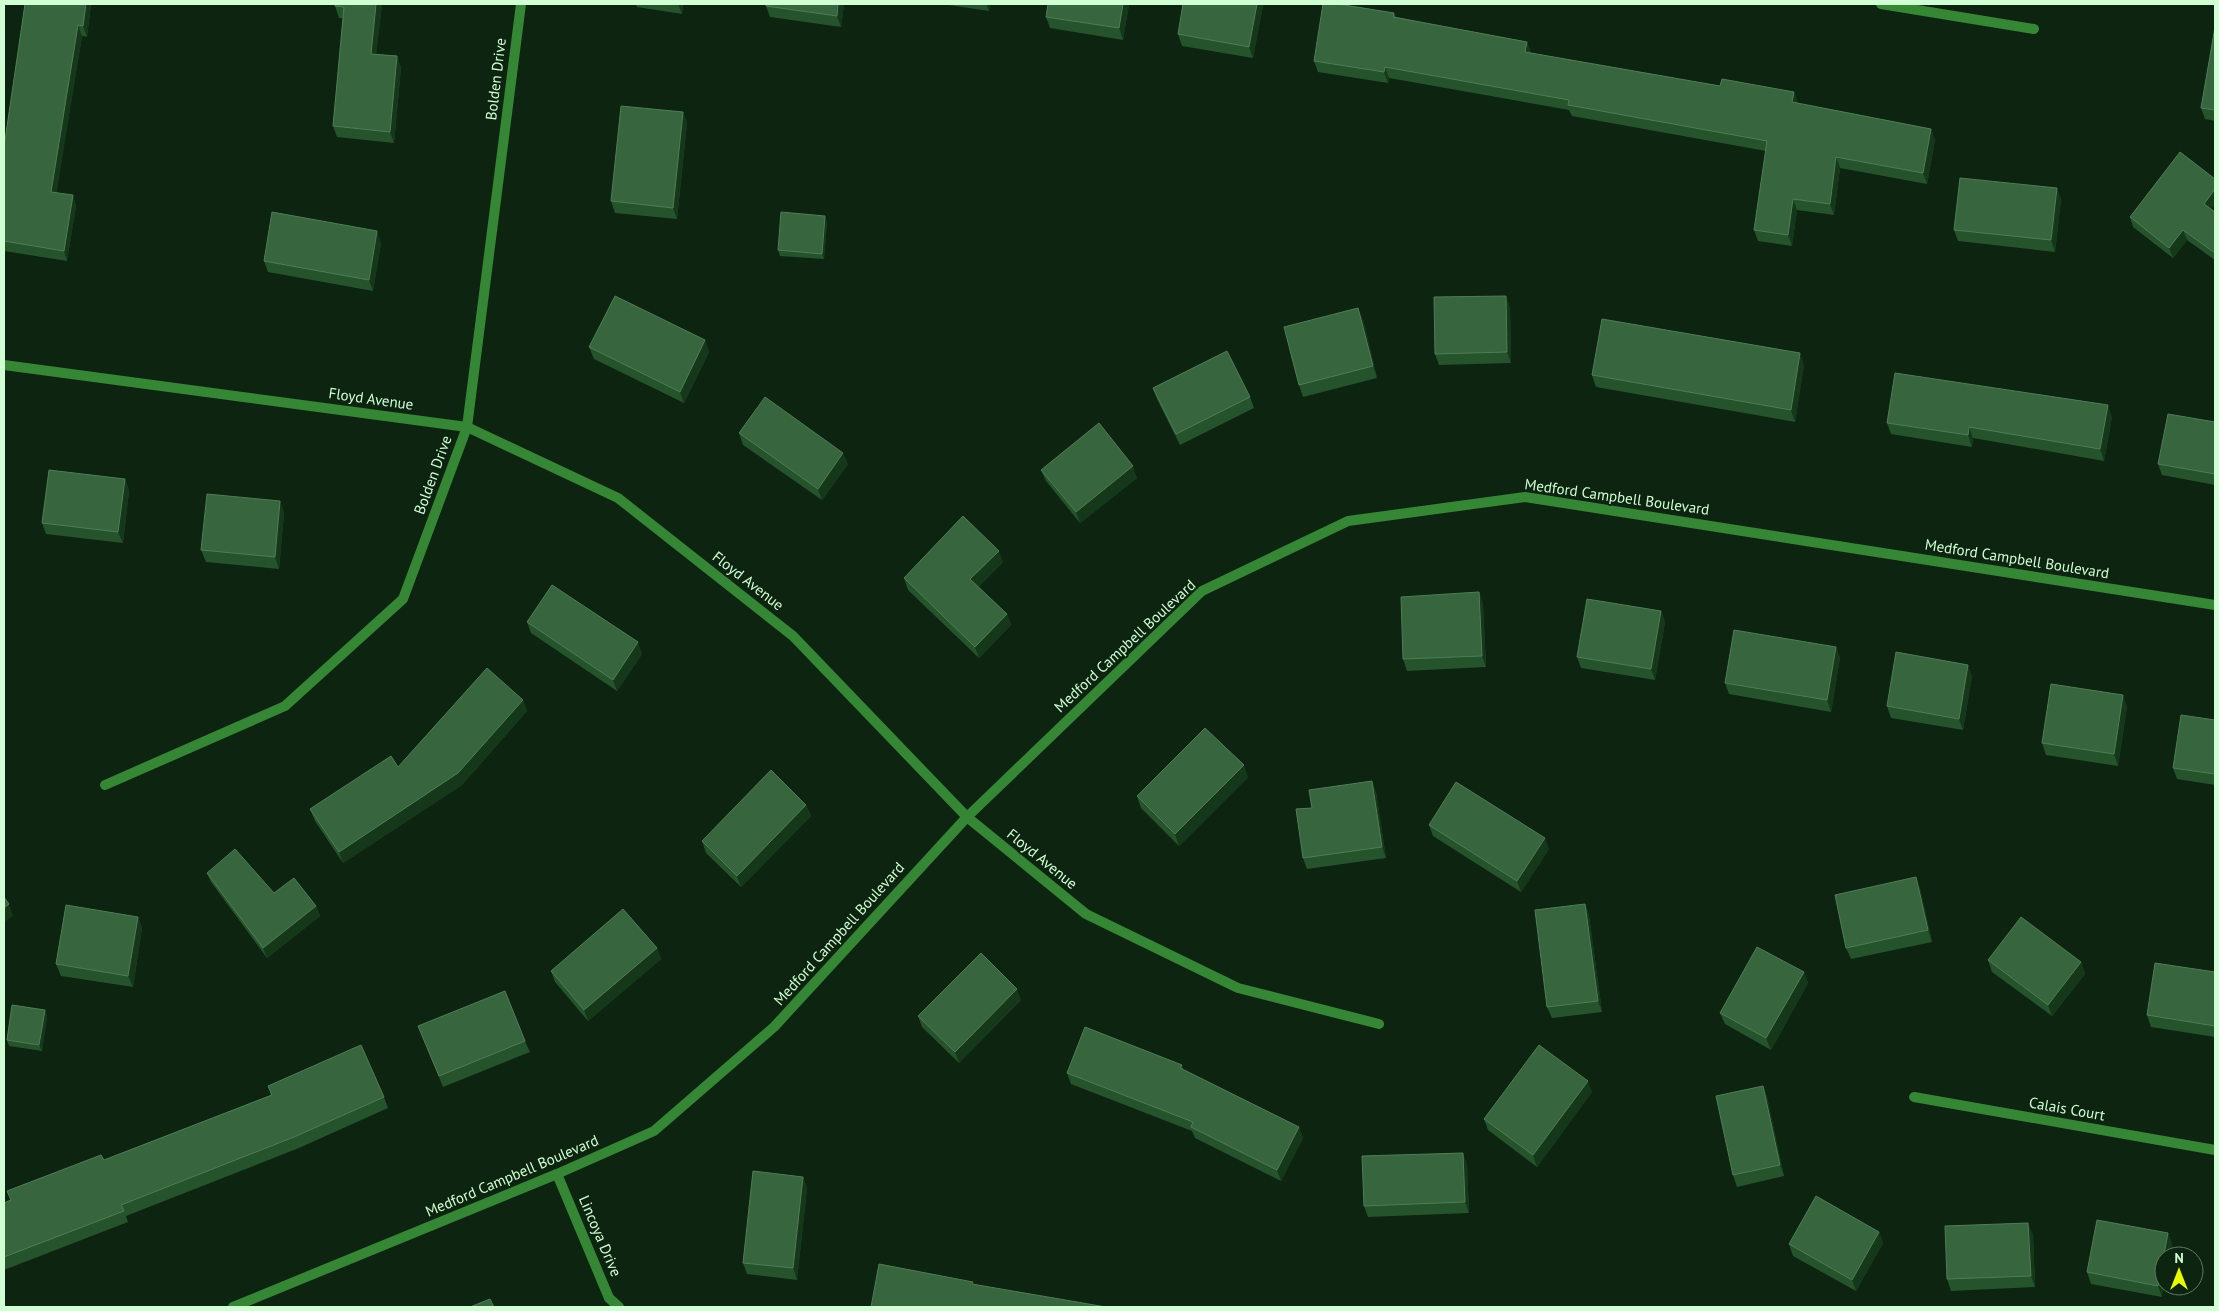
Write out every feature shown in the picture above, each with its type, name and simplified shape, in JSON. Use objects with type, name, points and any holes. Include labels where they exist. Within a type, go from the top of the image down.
[{"type":"street","name":"Bolden Drive","points":[[105,785],[285,706],[403,599],[467,427],[521,4]]},
{"type":"street","points":[[1880,4],[2034,29]]},
{"type":"street","name":"Floyd Avenue","points":[[4,365],[467,427],[618,498],[792,636],[967,817],[1086,914],[1238,988],[1379,1024]]},
{"type":"street","name":"Medford Campbell Boulevard","points":[[233,1307],[557,1174],[654,1132],[774,1028],[967,817],[1202,592],[1348,521],[1524,497],[2215,605]]},
{"type":"street","name":"Calais Court","points":[[1914,1097],[2215,1150]]},
{"type":"street","name":"Lincoya Drive","points":[[557,1174],[609,1298],[619,1307]]},
{"type":"building","points":[[25,4],[86,4],[83,26],[78,25],[51,192],[73,195],[64,251],[4,241],[4,147]]},
{"type":"building","points":[[335,4],[376,4],[371,54],[397,56],[390,132],[333,126],[344,7],[335,6]]},
{"type":"building","points":[[766,4],[838,4],[837,16],[766,6]]},
{"type":"building","points":[[1048,4],[1123,4],[1119,28],[1046,17]]},
{"type":"building","points":[[1183,4],[1257,4],[1249,47],[1178,34]]},
{"type":"building","points":[[1323,4],[1338,4],[1394,13],[1393,17],[1527,42],[1525,52],[1720,86],[1722,79],[1794,92],[1792,102],[1931,129],[1923,173],[1836,157],[1830,204],[1793,199],[1788,235],[1754,230],[1767,141],[1568,105],[1569,100],[1385,67],[1384,72],[1314,61]]},
{"type":"building","points":[[2215,27],[2215,110],[2201,108]]},
{"type":"building","points":[[621,106],[683,112],[673,208],[611,201]]},
{"type":"building","points":[[2180,152],[2215,179],[2215,189],[2204,204],[2215,212],[2215,253],[2183,230],[2169,248],[2130,217]]},
{"type":"building","points":[[1960,178],[2057,188],[2051,240],[1954,230]]},
{"type":"building","points":[[272,212],[377,231],[369,280],[264,261]]},
{"type":"building","points":[[781,212],[825,216],[822,254],[778,250]]},
{"type":"building","points":[[615,296],[705,340],[680,392],[589,347]]},
{"type":"building","points":[[1506,296],[1507,352],[1435,354],[1434,297]]},
{"type":"building","points":[[1358,308],[1373,366],[1299,385],[1284,327]]},
{"type":"building","points":[[1602,319],[1800,353],[1791,410],[1592,375]]},
{"type":"building","points":[[1227,351],[1250,397],[1176,434],[1153,388]]},
{"type":"building","points":[[1895,373],[2108,405],[2100,449],[1969,427],[1968,435],[1887,423]]},
{"type":"building","points":[[765,397],[843,453],[818,489],[739,433]]},
{"type":"building","points":[[2168,414],[2215,422],[2215,474],[2158,464]]},
{"type":"building","points":[[1099,423],[1133,466],[1076,512],[1041,470]]},
{"type":"building","points":[[49,470],[125,479],[118,532],[42,523]]},
{"type":"building","points":[[207,494],[280,501],[275,557],[201,550]]},
{"type":"building","points":[[963,516],[999,551],[970,579],[1007,614],[975,647],[904,578]]},
{"type":"building","points":[[552,585],[638,642],[613,680],[527,622]]},
{"type":"building","points":[[1479,592],[1482,656],[1403,659],[1401,597]]},
{"type":"building","points":[[1587,599],[1661,611],[1651,669],[1577,657]]},
{"type":"building","points":[[1734,630],[1836,647],[1827,700],[1725,683]]},
{"type":"building","points":[[1896,652],[1968,665],[1959,719],[1887,706]]},
{"type":"building","points":[[487,668],[523,700],[458,773],[339,852],[310,809],[391,756],[398,767]]},
{"type":"building","points":[[2051,684],[2123,695],[2114,754],[2042,743]]},
{"type":"building","points":[[2181,715],[2215,720],[2215,774],[2173,768]]},
{"type":"building","points":[[1205,728],[1244,765],[1175,834],[1137,796]]},
{"type":"building","points":[[771,770],[806,805],[737,876],[702,841]]},
{"type":"building","points":[[1372,781],[1382,847],[1303,858],[1296,809],[1312,808],[1309,790]]},
{"type":"building","points":[[1456,782],[1545,838],[1517,881],[1429,825]]},
{"type":"building","points":[[235,849],[274,893],[294,878],[316,906],[263,948],[207,873]]},
{"type":"building","points":[[1916,877],[1928,930],[1846,948],[1835,895]]},
{"type":"building","points":[[4,897],[9,904],[4,908]]},
{"type":"building","points":[[1585,904],[1598,1001],[1547,1007],[1535,910]]},
{"type":"building","points":[[66,905],[138,917],[128,976],[56,964]]},
{"type":"building","points":[[623,909],[657,948],[584,1010],[551,971]]},
{"type":"building","points":[[2021,917],[2081,962],[2048,1005],[1988,960]]},
{"type":"building","points":[[1757,947],[1804,972],[1766,1038],[1720,1013]]},
{"type":"building","points":[[981,953],[1017,989],[955,1052],[918,1016]]},
{"type":"building","points":[[2155,963],[2215,972],[2215,1026],[2147,1015]]},
{"type":"building","points":[[505,991],[525,1041],[439,1076],[418,1026]]},
{"type":"building","points":[[12,1005],[45,1010],[39,1045],[7,1040]]},
{"type":"building","points":[[1085,1027],[1182,1065],[1180,1068],[1299,1127],[1277,1170],[1191,1127],[1193,1122],[1067,1073]]},
{"type":"building","points":[[361,1045],[384,1097],[294,1137],[121,1205],[124,1211],[4,1257],[4,1203],[11,1200],[7,1191],[101,1155],[104,1160],[272,1095],[268,1086]]},
{"type":"building","points":[[1539,1045],[1588,1081],[1533,1155],[1484,1119]]},
{"type":"building","points":[[1763,1086],[1780,1165],[1733,1175],[1716,1096]]},
{"type":"building","points":[[1463,1153],[1465,1202],[1364,1206],[1362,1156]]},
{"type":"building","points":[[753,1171],[803,1177],[793,1268],[743,1263]]},
{"type":"building","points":[[1816,1196],[1879,1232],[1852,1280],[1789,1244]]},
{"type":"building","points":[[2097,1220],[2168,1233],[2166,1246],[2154,1246],[2154,1285],[2087,1272]]},
{"type":"building","points":[[2028,1223],[2031,1276],[1947,1279],[1945,1226]]},
{"type":"building","points":[[879,1264],[973,1282],[972,1284],[1106,1307],[871,1307]]},
{"type":"building","points":[[490,1299],[494,1307],[470,1307]]}]
